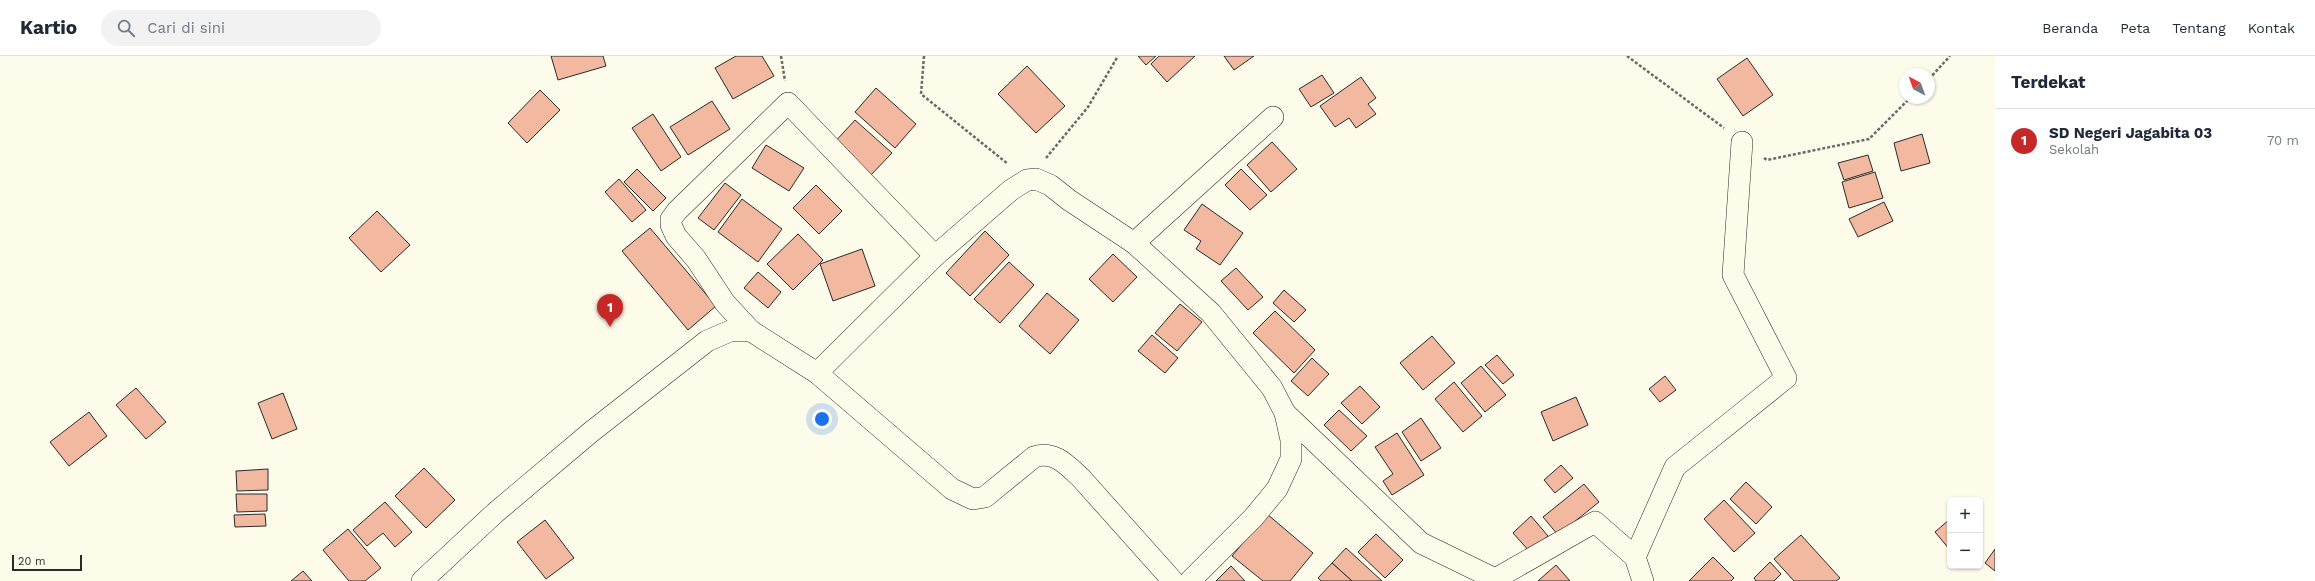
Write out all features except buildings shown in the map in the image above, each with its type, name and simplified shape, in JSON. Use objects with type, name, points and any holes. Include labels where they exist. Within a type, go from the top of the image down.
[{"type":"street","points":[[935,256],[788,104],[677,211],[671,219],[671,225],[676,236],[696,259],[725,303],[750,331],[817,373],[952,489],[973,498],[985,497],[1020,467],[1042,454],[1052,455],[1061,460],[1081,478],[1173,581]]},
{"type":"street","points":[[1134,243],[1273,117]]},
{"type":"street","points":[[1635,557],[1676,467],[1786,378],[1733,275],[1742,142]]},
{"type":"street","points":[[817,373],[935,256],[1011,190],[1027,180],[1036,179],[1050,185],[1069,200],[1134,243],[1212,314],[1272,388],[1285,413],[1291,440],[1291,459],[1277,489],[1253,518],[1190,581]]},
{"type":"street","points":[[422,581],[495,513],[591,432],[707,341],[730,331],[750,331]]},
{"type":"street","points":[[1285,413],[1421,543],[1495,579],[1595,522],[1635,557],[1643,581]]},
{"type":"path","points":[[924,56],[921,94],[1027,180],[1088,107],[1118,56]]},
{"type":"path","points":[[1627,56],[1767,160],[1869,139],[1904,104]]},
{"type":"path","points":[[1935,73],[1950,56]]},
{"type":"place","name":"SD Negeri Jagabita 03","points":[[610,327]]}]
